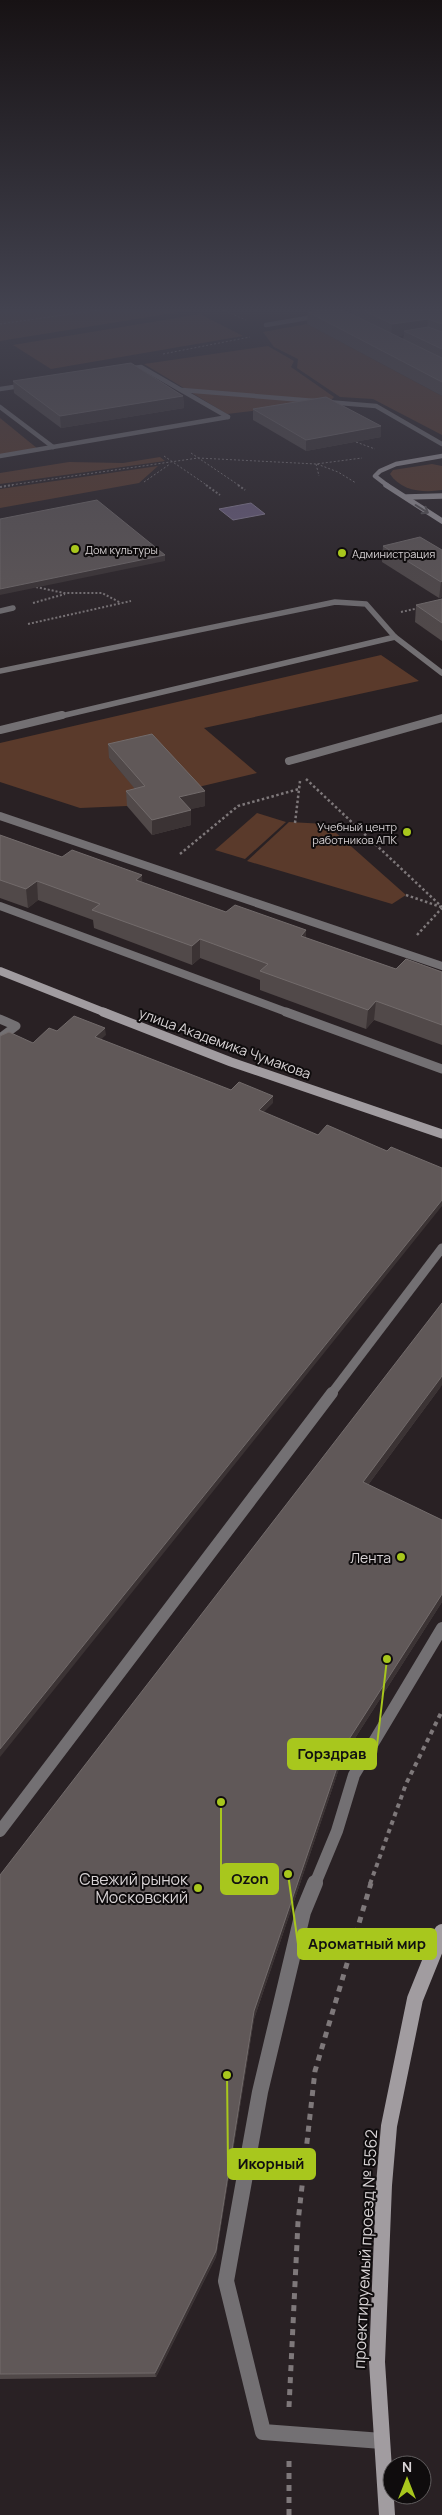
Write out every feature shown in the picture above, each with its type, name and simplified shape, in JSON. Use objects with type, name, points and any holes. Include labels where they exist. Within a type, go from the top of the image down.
[{"type":"street","points":[[442,456],[391,465],[379,470],[375,476],[382,483],[442,521]]},
{"type":"street","points":[[403,497],[442,496]]},
{"type":"street","name":"улица Академика Чумакова","points":[[0,971],[231,1062],[442,1134]]},
{"type":"street","name":"проектируемый проезд № 5562","points":[[387,2515],[377,2362],[384,2185],[389,2126],[415,1999],[442,1932]]},
{"type":"lane","points":[[22,424],[52,447]]},
{"type":"lane","points":[[0,456],[185,424]]},
{"type":"lane","points":[[408,424],[442,444]]},
{"type":"lane","points":[[0,671],[335,602],[366,604],[396,637],[442,673]]},
{"type":"lane","points":[[0,611],[13,608]]},
{"type":"lane","points":[[0,730],[396,637]]},
{"type":"lane","points":[[289,761],[442,718]]},
{"type":"lane","points":[[0,816],[442,966]]},
{"type":"lane","points":[[0,906],[442,1069]]},
{"type":"lane","points":[[0,1018],[16,1026],[0,1038]]},
{"type":"lane","points":[[0,1831],[442,1248]]},
{"type":"lane","points":[[382,2441],[263,2432],[226,2281],[260,2092],[303,1912],[337,1831],[354,1775],[442,1628]]},
{"type":"path","points":[[356,442],[381,452]]},
{"type":"path","points":[[191,453],[246,490]]},
{"type":"path","points":[[164,456],[171,463],[220,495]]},
{"type":"path","points":[[0,487],[198,458],[316,464],[371,457]]},
{"type":"path","points":[[144,482],[171,463]]},
{"type":"path","points":[[316,464],[319,476]]},
{"type":"path","points":[[36,587],[68,593],[100,592],[111,594],[122,604]]},
{"type":"path","points":[[13,608],[68,593]]},
{"type":"path","points":[[28,624],[131,601]]},
{"type":"path","points":[[295,823],[301,775],[442,907]]},
{"type":"path","points":[[180,854],[238,806],[299,789]]},
{"type":"path","points":[[406,895],[442,907]]},
{"type":"path","points":[[402,952],[442,907]]},
{"type":"path","points":[[289,2515],[289,2433],[298,2222],[315,2071],[373,1876],[406,1784],[442,1711]]},
{"type":"shaded area","points":[[0,424],[8,424],[38,449],[0,455]]},
{"type":"shaded area","points":[[422,424],[442,424],[442,435]]},
{"type":"shaded area","points":[[160,457],[165,461],[0,484],[0,473],[69,462],[123,463]]},
{"type":"shaded area","points":[[432,464],[442,466],[442,490],[420,491],[406,487],[395,480],[390,474],[393,470]]},
{"type":"shaded area","points":[[158,466],[139,483],[0,508],[0,489]]},
{"type":"shaded area","points":[[251,503],[265,514],[233,520],[219,509]]},
{"type":"shaded area","points":[[381,655],[419,681],[204,728],[257,773],[190,789],[109,758],[146,801],[127,806],[80,808],[0,782],[0,743]]},
{"type":"shaded area","points":[[257,813],[286,822],[245,859],[215,850]]},
{"type":"shaded area","points":[[289,822],[326,824],[406,895],[392,904],[247,861]]},
{"type":"building","points":[[279,424],[378,424],[381,426],[306,440]]},
{"type":"building","name":"Дом культуры","points":[[97,500],[165,555],[0,589],[0,519]]},
{"type":"building","points":[[420,537],[442,550],[441,582],[383,546]]},
{"type":"building","points":[[442,599],[442,623],[416,605]]},
{"type":"building","points":[[152,734],[205,791],[179,797],[191,810],[152,820],[126,791],[145,786],[108,744]]},
{"type":"building","points":[[0,835],[62,857],[72,850],[142,875],[136,880],[226,912],[235,905],[306,930],[301,936],[396,969],[406,959],[442,972],[442,1025],[376,1001],[368,1010],[260,971],[268,964],[200,939],[192,946],[92,910],[100,904],[37,881],[26,889],[0,880]]},
{"type":"building","points":[[74,1016],[105,1028],[95,1037],[231,1090],[239,1082],[273,1096],[259,1110],[318,1135],[327,1125],[387,1151],[391,1147],[442,1168],[442,1200],[0,1749],[0,1036],[9,1032],[33,1043],[49,1028],[57,1031]]},
{"type":"building","name":"Свежий рынок Московский","points":[[442,1303],[442,1376],[363,1482],[442,1520],[442,1594],[344,1747],[254,2011],[216,2251],[155,2373],[0,2374],[0,1875]]},
{"type":"place","name":"Дом культуры","points":[[75,549]]},
{"type":"place","name":"Администрация","points":[[342,553]]},
{"type":"place","name":"Учебный центр работников АПК","points":[[407,832]]},
{"type":"place","name":"Лента","points":[[401,1557]]},
{"type":"place","name":"Горздрав","points":[[387,1659]]},
{"type":"place","name":"Ozon","points":[[221,1802]]},
{"type":"place","name":"Ароматный мир","points":[[288,1874]]},
{"type":"place","name":"Свежий рынок Московский","points":[[198,1888]]},
{"type":"place","name":"Икорный","points":[[227,2075]]}]
